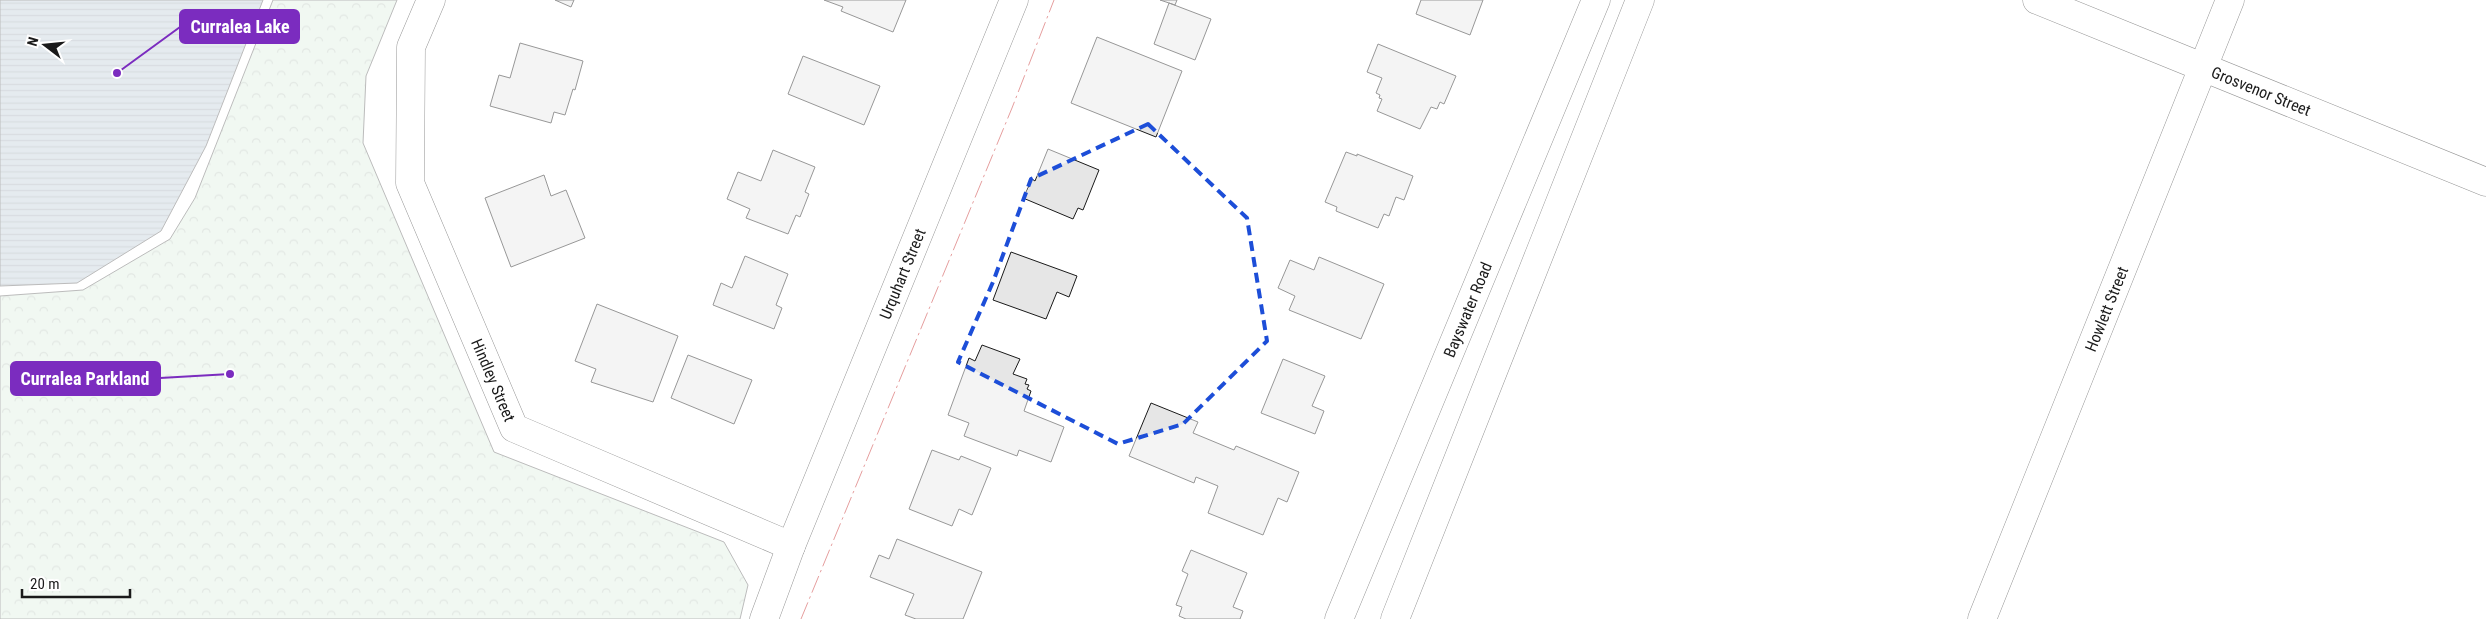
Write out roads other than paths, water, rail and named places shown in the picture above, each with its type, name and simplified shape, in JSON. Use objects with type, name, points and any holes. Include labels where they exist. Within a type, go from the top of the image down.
[{"type":"street","name":"Hindley Street","points":[[431,0],[411,47],[410,183],[514,428],[790,546]]},
{"type":"street","name":"Urquhart Street","points":[[790,546],[1014,0]]},
{"type":"street","name":"Bayswater Road","points":[[1340,619],[1596,0]]},
{"type":"street","points":[[1395,619],[1640,0]]},
{"type":"street","name":"Grosvenor Street","points":[[2037,0],[2486,182]]},
{"type":"street","name":"Howlett Street","points":[[1982,619],[2230,0]]},
{"type":"street","points":[[764,619],[790,546]]},
{"type":"place","name":"Curralea Lake","points":[[117,73]]},
{"type":"place","name":"Curralea Parkland","points":[[230,374]]}]
